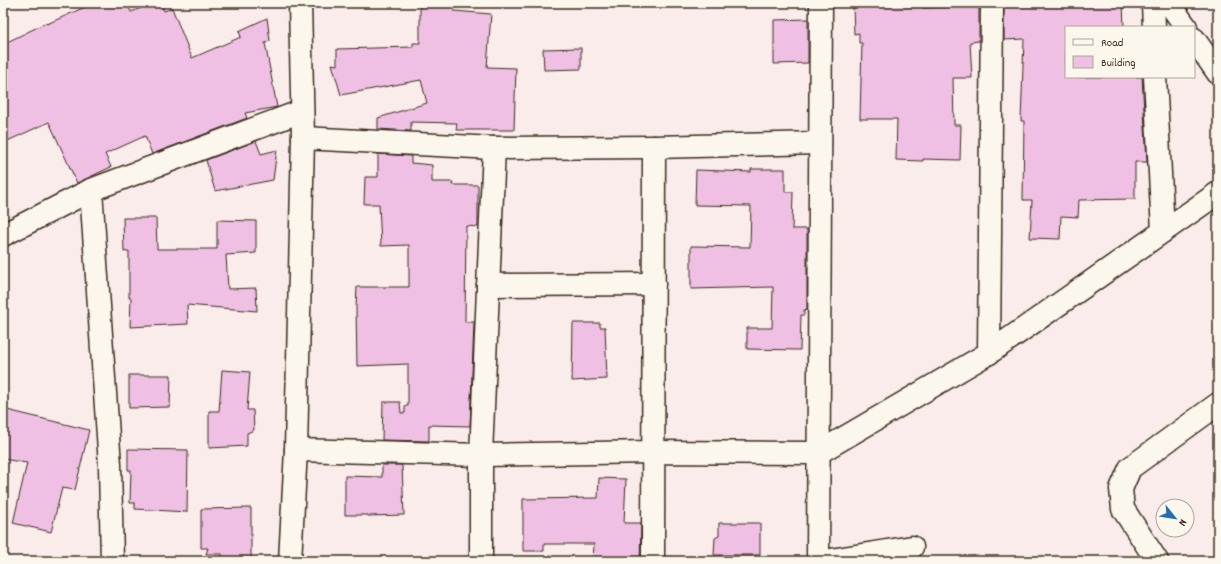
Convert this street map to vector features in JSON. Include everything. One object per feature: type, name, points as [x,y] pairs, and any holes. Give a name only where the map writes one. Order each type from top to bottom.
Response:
[{"type":"street","points":[[290,561],[296,450],[303,138],[300,3]]},
{"type":"street","points":[[818,561],[821,3]]},
{"type":"street","points":[[989,354],[992,3]]},
{"type":"street","points":[[1153,3],[1154,26]]},
{"type":"street","points":[[1169,3],[1185,26]]},
{"type":"street","points":[[1195,40],[1218,73]]},
{"type":"street","points":[[1156,78],[1163,232]]},
{"type":"street","points":[[3,235],[91,190],[302,111]]},
{"type":"street","points":[[303,138],[494,148],[654,147],[820,143]]},
{"type":"street","points":[[653,561],[654,147]]},
{"type":"street","points":[[481,561],[481,455],[494,148]]},
{"type":"street","points":[[91,190],[110,465],[112,561]]},
{"type":"street","points":[[296,450],[481,455],[653,452],[818,453],[989,354],[1218,193]]},
{"type":"street","points":[[488,285],[654,284]]},
{"type":"street","points":[[1157,561],[1123,509],[1121,489],[1130,468],[1218,404]]},
{"type":"street","points":[[824,561],[912,547]]},
{"type":"building","points":[[94,3],[127,3],[131,12],[154,3],[161,3],[164,11],[172,8],[192,58],[241,37],[239,31],[267,18],[270,41],[265,43],[277,107],[245,113],[247,118],[152,154],[145,136],[105,154],[111,167],[77,183],[49,122],[3,143],[3,44],[46,23],[47,24]]},
{"type":"building","points":[[887,3],[923,3],[923,8],[979,6],[979,41],[970,42],[972,78],[953,78],[954,125],[961,125],[960,160],[896,160],[897,119],[860,119],[862,43],[859,43],[859,33],[854,34],[853,5],[887,5]]},
{"type":"building","points":[[1007,3],[1123,3],[1124,26],[1065,26],[1065,78],[1142,78],[1147,162],[1135,162],[1135,199],[1079,200],[1078,217],[1061,216],[1060,239],[1030,238],[1032,200],[1023,200],[1024,121],[1021,121],[1024,39],[1004,40],[1004,5],[1007,5]]},
{"type":"building","points":[[420,6],[454,6],[454,11],[491,14],[487,67],[516,68],[514,130],[456,130],[457,123],[411,122],[411,131],[378,129],[378,118],[427,103],[421,80],[341,95],[332,64],[337,65],[337,49],[413,47],[413,43],[420,43]]},
{"type":"building","points":[[808,19],[808,63],[774,64],[774,20]]},
{"type":"building","points":[[581,48],[581,69],[544,70],[543,49]]},
{"type":"building","points":[[256,141],[261,154],[277,150],[273,180],[215,191],[206,160]]},
{"type":"building","points":[[378,154],[411,156],[411,163],[432,165],[432,182],[453,182],[452,185],[478,185],[478,227],[466,226],[465,322],[474,322],[470,426],[429,425],[429,441],[382,440],[383,402],[400,402],[401,413],[405,413],[405,406],[408,406],[408,364],[357,366],[357,287],[409,287],[409,245],[381,246],[379,204],[364,204],[365,177],[378,177]]},
{"type":"building","points":[[751,169],[785,169],[785,192],[793,192],[792,229],[807,229],[807,309],[804,310],[804,315],[801,315],[800,350],[747,349],[747,328],[772,328],[773,287],[691,289],[691,246],[750,247],[751,206],[695,205],[696,170],[751,172]]},
{"type":"building","points":[[123,218],[156,218],[157,249],[217,249],[217,220],[256,221],[256,253],[226,255],[228,289],[256,288],[257,311],[187,305],[188,324],[130,327],[131,298],[129,298],[129,251],[124,252]]},
{"type":"building","points":[[573,323],[600,323],[600,327],[605,327],[607,379],[572,381]]},
{"type":"building","points":[[222,370],[250,372],[247,410],[253,410],[254,430],[247,433],[247,446],[209,448],[209,411],[219,411]]},
{"type":"building","points":[[129,375],[171,375],[170,407],[129,408]]},
{"type":"building","points":[[3,409],[89,430],[75,490],[62,488],[51,532],[13,523],[27,463],[3,459]]},
{"type":"building","points":[[128,449],[188,450],[187,512],[135,509],[135,503],[130,503],[131,470],[128,470]]},
{"type":"building","points":[[382,465],[402,465],[404,515],[345,515],[345,476],[382,477]]},
{"type":"building","points":[[599,478],[626,479],[624,523],[641,523],[640,561],[593,561],[594,544],[544,544],[544,551],[523,551],[523,499],[598,498]]},
{"type":"building","points":[[251,508],[251,560],[222,560],[222,554],[206,554],[208,548],[201,548],[201,509]]},
{"type":"building","points":[[719,523],[760,523],[760,555],[714,555],[715,538],[719,536]]}]
